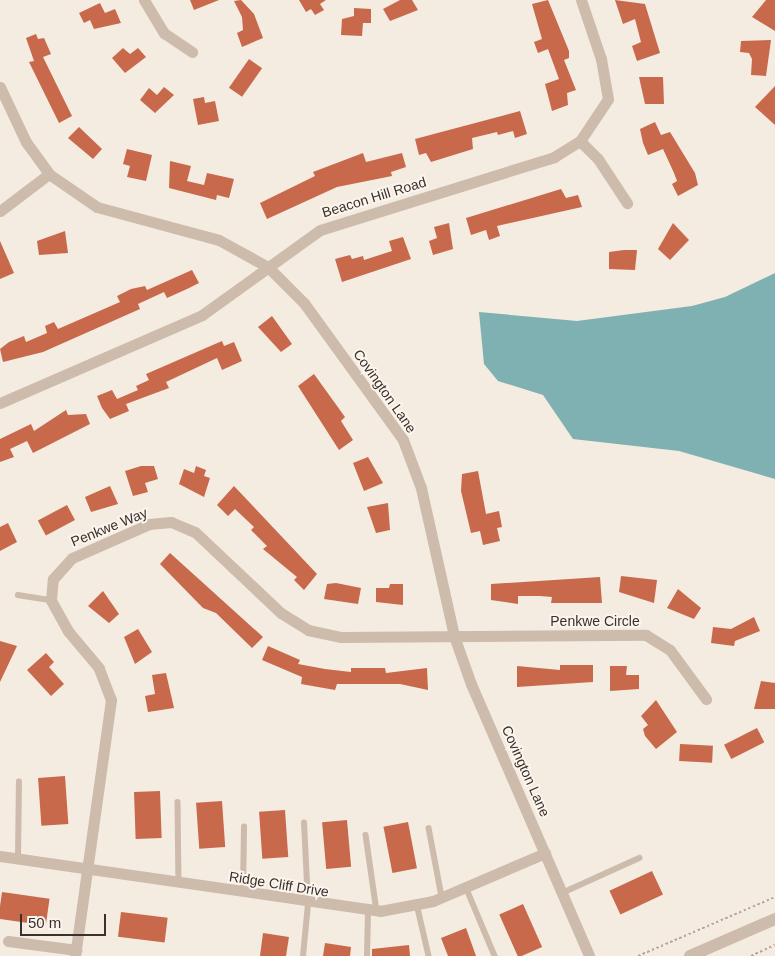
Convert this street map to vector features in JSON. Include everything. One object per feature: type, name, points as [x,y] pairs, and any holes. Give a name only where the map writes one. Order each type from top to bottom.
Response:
[{"type":"street","points":[[144,0],[164,33],[192,52]]},
{"type":"street","name":"Beacon Hill Road","points":[[0,403],[202,315],[320,230],[554,157],[580,141],[608,99],[601,60],[580,0]]},
{"type":"street","name":"Covington Lane","points":[[0,87],[26,142],[50,174],[97,207],[219,240],[268,267],[304,303],[403,440],[421,488],[454,636],[589,956]]},
{"type":"street","points":[[580,141],[598,159],[627,203]]},
{"type":"street","points":[[0,211],[50,174]]},
{"type":"street","name":"Penkwe Way","points":[[51,600],[53,579],[72,558],[150,524],[171,522],[195,532],[281,613],[308,630],[341,637],[454,636]]},
{"type":"street","points":[[8,941],[76,953],[112,700],[99,668],[68,632],[51,600]]},
{"type":"street","name":"Penkwe Circle","points":[[454,636],[646,636],[670,650],[706,699]]},
{"type":"street","name":"Ridge Cliff Drive","points":[[0,856],[308,904],[372,911],[417,904],[442,897],[545,853]]},
{"type":"street","points":[[690,956],[775,919]]},
{"type":"lane","points":[[18,595],[51,600]]},
{"type":"lane","points":[[18,859],[19,782]]},
{"type":"lane","points":[[178,802],[179,884]]},
{"type":"lane","points":[[303,956],[308,904],[304,823]]},
{"type":"lane","points":[[243,894],[244,827]]},
{"type":"lane","points":[[429,828],[442,897]]},
{"type":"lane","points":[[366,835],[372,911],[367,956]]},
{"type":"lane","points":[[562,893],[639,858]]},
{"type":"lane","points":[[466,887],[495,956]]},
{"type":"lane","points":[[417,904],[429,956]]},
{"type":"path","points":[[638,956],[775,897]]},
{"type":"path","points":[[751,956],[775,946]]},
{"type":"water","points":[[775,273],[775,479],[679,451],[573,439],[543,395],[498,381],[484,364],[479,312],[577,321],[692,306],[725,297]]},
{"type":"building","points":[[190,0],[219,0],[194,10]]},
{"type":"building","points":[[241,0],[254,14],[263,38],[242,47],[237,33],[243,30],[242,17],[234,1]]},
{"type":"building","points":[[299,0],[326,0],[320,4],[324,10],[315,15],[311,9],[306,12]]},
{"type":"building","points":[[400,0],[412,0],[418,10],[390,21],[383,9]]},
{"type":"building","points":[[548,0],[569,51],[569,58],[564,60],[576,90],[567,93],[568,105],[552,111],[545,84],[559,79],[548,49],[538,53],[534,42],[542,39],[532,4]]},
{"type":"building","points":[[615,0],[645,4],[660,53],[637,61],[632,46],[641,42],[635,19],[623,24]]},
{"type":"building","points":[[766,0],[775,0],[775,31],[752,17]]},
{"type":"building","points":[[100,3],[105,13],[115,9],[121,23],[94,29],[90,20],[84,23],[79,13]]},
{"type":"building","points":[[354,8],[371,9],[371,23],[363,23],[362,36],[341,35],[342,19],[354,16]]},
{"type":"building","points":[[36,34],[38,39],[44,38],[51,54],[43,57],[72,116],[59,123],[29,62],[34,61],[26,38]]},
{"type":"building","points":[[771,40],[766,76],[751,75],[752,59],[749,53],[740,52],[741,41]]},
{"type":"building","points":[[123,48],[130,54],[138,48],[146,57],[125,73],[112,58]]},
{"type":"building","points":[[249,59],[262,68],[242,97],[229,88]]},
{"type":"building","points":[[639,77],[663,77],[664,104],[645,104]]},
{"type":"building","points":[[775,86],[775,125],[755,107]]},
{"type":"building","points":[[164,87],[174,95],[155,113],[140,100],[149,88],[157,95]]},
{"type":"building","points":[[204,97],[205,103],[215,101],[219,121],[198,125],[193,99]]},
{"type":"building","points":[[520,111],[527,134],[515,138],[513,131],[498,135],[497,132],[472,138],[473,149],[431,162],[426,153],[419,155],[415,139]]},
{"type":"building","points":[[655,122],[661,135],[670,132],[695,173],[698,185],[678,196],[672,184],[677,181],[663,149],[648,155],[643,143],[640,129]]},
{"type":"building","points":[[79,127],[102,149],[93,159],[68,138]]},
{"type":"building","points":[[127,149],[152,155],[146,181],[127,177],[130,166],[123,164]]},
{"type":"building","points":[[363,153],[366,162],[402,153],[406,167],[391,172],[392,176],[337,187],[267,219],[260,203],[315,176],[313,172]]},
{"type":"building","points":[[170,161],[191,166],[187,181],[204,185],[207,173],[234,179],[229,198],[217,195],[216,200],[169,188]]},
{"type":"building","points":[[561,189],[566,198],[578,195],[582,207],[497,226],[500,236],[489,240],[486,230],[471,235],[466,218]]},
{"type":"building","points":[[449,223],[453,249],[433,255],[429,241],[437,238],[434,227]]},
{"type":"building","points":[[673,223],[689,240],[670,260],[658,249]]},
{"type":"building","points":[[65,231],[68,253],[39,255],[37,241]]},
{"type":"building","points":[[403,237],[411,259],[342,282],[335,259],[350,255],[352,259],[363,256],[364,260],[392,251],[389,241]]},
{"type":"building","points":[[0,241],[14,273],[0,279]]},
{"type":"building","points":[[637,250],[635,270],[609,269],[609,252]]},
{"type":"building","points":[[192,270],[199,283],[187,289],[167,298],[164,292],[138,304],[140,309],[43,352],[3,362],[0,349],[9,342],[24,336],[26,342],[47,333],[45,326],[54,322],[58,329],[120,302],[117,296],[131,289],[145,286],[147,290]]},
{"type":"building","points":[[272,316],[292,344],[281,352],[258,327]]},
{"type":"building","points":[[222,341],[224,346],[234,342],[242,361],[222,370],[217,358],[166,382],[169,388],[126,404],[129,411],[110,419],[102,408],[97,396],[112,390],[117,399],[138,390],[136,386],[149,380],[146,374]]},
{"type":"building","points":[[314,374],[345,417],[341,421],[353,440],[339,450],[298,386]]},
{"type":"building","points":[[66,410],[68,415],[86,414],[90,424],[33,453],[27,441],[10,449],[14,457],[0,462],[0,439],[31,424],[34,431]]},
{"type":"building","points":[[368,457],[383,483],[364,491],[353,463]]},
{"type":"building","points":[[141,466],[154,466],[158,479],[145,483],[148,492],[133,496],[125,471]]},
{"type":"building","points":[[196,466],[206,470],[204,476],[210,478],[204,497],[179,484],[184,469],[194,473]]},
{"type":"building","points":[[478,471],[486,514],[499,511],[502,527],[497,528],[500,541],[483,545],[480,531],[471,533],[461,491],[462,474]]},
{"type":"building","points":[[110,486],[118,504],[91,512],[85,497]]},
{"type":"building","points":[[234,486],[317,574],[304,590],[294,580],[297,577],[263,549],[267,546],[251,530],[254,527],[235,509],[228,516],[217,505]]},
{"type":"building","points":[[388,503],[390,530],[376,533],[367,507]]},
{"type":"building","points":[[67,505],[75,520],[46,536],[38,520]]},
{"type":"building","points":[[8,523],[17,542],[0,551],[0,527]]},
{"type":"building","points":[[170,553],[263,637],[252,648],[216,613],[203,608],[160,564]]},
{"type":"building","points":[[621,576],[657,580],[654,603],[619,592]]},
{"type":"building","points":[[600,577],[602,603],[551,603],[552,597],[540,596],[518,596],[518,604],[491,600],[491,584]]},
{"type":"building","points":[[336,583],[361,588],[358,604],[324,599],[327,584]]},
{"type":"building","points":[[390,584],[403,584],[403,605],[376,602],[376,588],[389,588]]},
{"type":"building","points":[[678,589],[701,608],[694,619],[667,608]]},
{"type":"building","points":[[103,591],[119,614],[109,623],[88,606]]},
{"type":"building","points":[[754,617],[760,631],[735,641],[734,646],[711,643],[713,627],[731,629]]},
{"type":"building","points":[[138,629],[152,652],[135,664],[124,637]]},
{"type":"building","points":[[0,641],[17,646],[0,682]]},
{"type":"building","points":[[268,646],[300,660],[298,664],[325,669],[351,672],[351,668],[385,668],[386,673],[427,668],[428,690],[400,684],[337,684],[335,690],[301,684],[302,677],[262,660]]},
{"type":"building","points":[[46,653],[54,662],[49,667],[64,684],[51,696],[27,670]]},
{"type":"building","points":[[560,665],[593,665],[593,682],[517,687],[517,666],[560,670]]},
{"type":"building","points":[[610,666],[627,666],[626,675],[639,675],[639,689],[610,691]]},
{"type":"building","points":[[166,673],[174,708],[148,712],[145,696],[155,694],[152,675]]},
{"type":"building","points":[[761,681],[775,683],[775,709],[754,709]]},
{"type":"building","points":[[656,700],[677,732],[656,749],[645,736],[643,729],[648,725],[641,716]]},
{"type":"building","points":[[757,728],[764,742],[731,759],[724,745]]},
{"type":"building","points":[[680,744],[713,746],[712,763],[679,761]]},
{"type":"building","points":[[65,776],[68,824],[41,826],[38,778]]},
{"type":"building","points":[[160,791],[162,838],[136,839],[134,792]]},
{"type":"building","points":[[222,801],[225,847],[199,849],[196,803]]},
{"type":"building","points":[[285,810],[288,857],[262,859],[259,812]]},
{"type":"building","points":[[347,820],[351,867],[326,869],[322,822]]},
{"type":"building","points":[[408,822],[417,868],[392,873],[383,827]]},
{"type":"building","points":[[652,871],[663,895],[620,914],[609,891]]},
{"type":"building","points":[[2,892],[50,899],[46,925],[0,919]]},
{"type":"building","points":[[523,904],[542,947],[518,956],[499,915]]},
{"type":"building","points":[[121,912],[168,918],[165,943],[118,937]]},
{"type":"building","points":[[466,928],[476,956],[448,956],[441,938]]},
{"type":"building","points":[[263,933],[289,937],[286,956],[260,956]]},
{"type":"building","points":[[325,943],[351,947],[350,956],[323,956]]},
{"type":"building","points":[[409,945],[410,956],[372,956],[372,949]]}]
